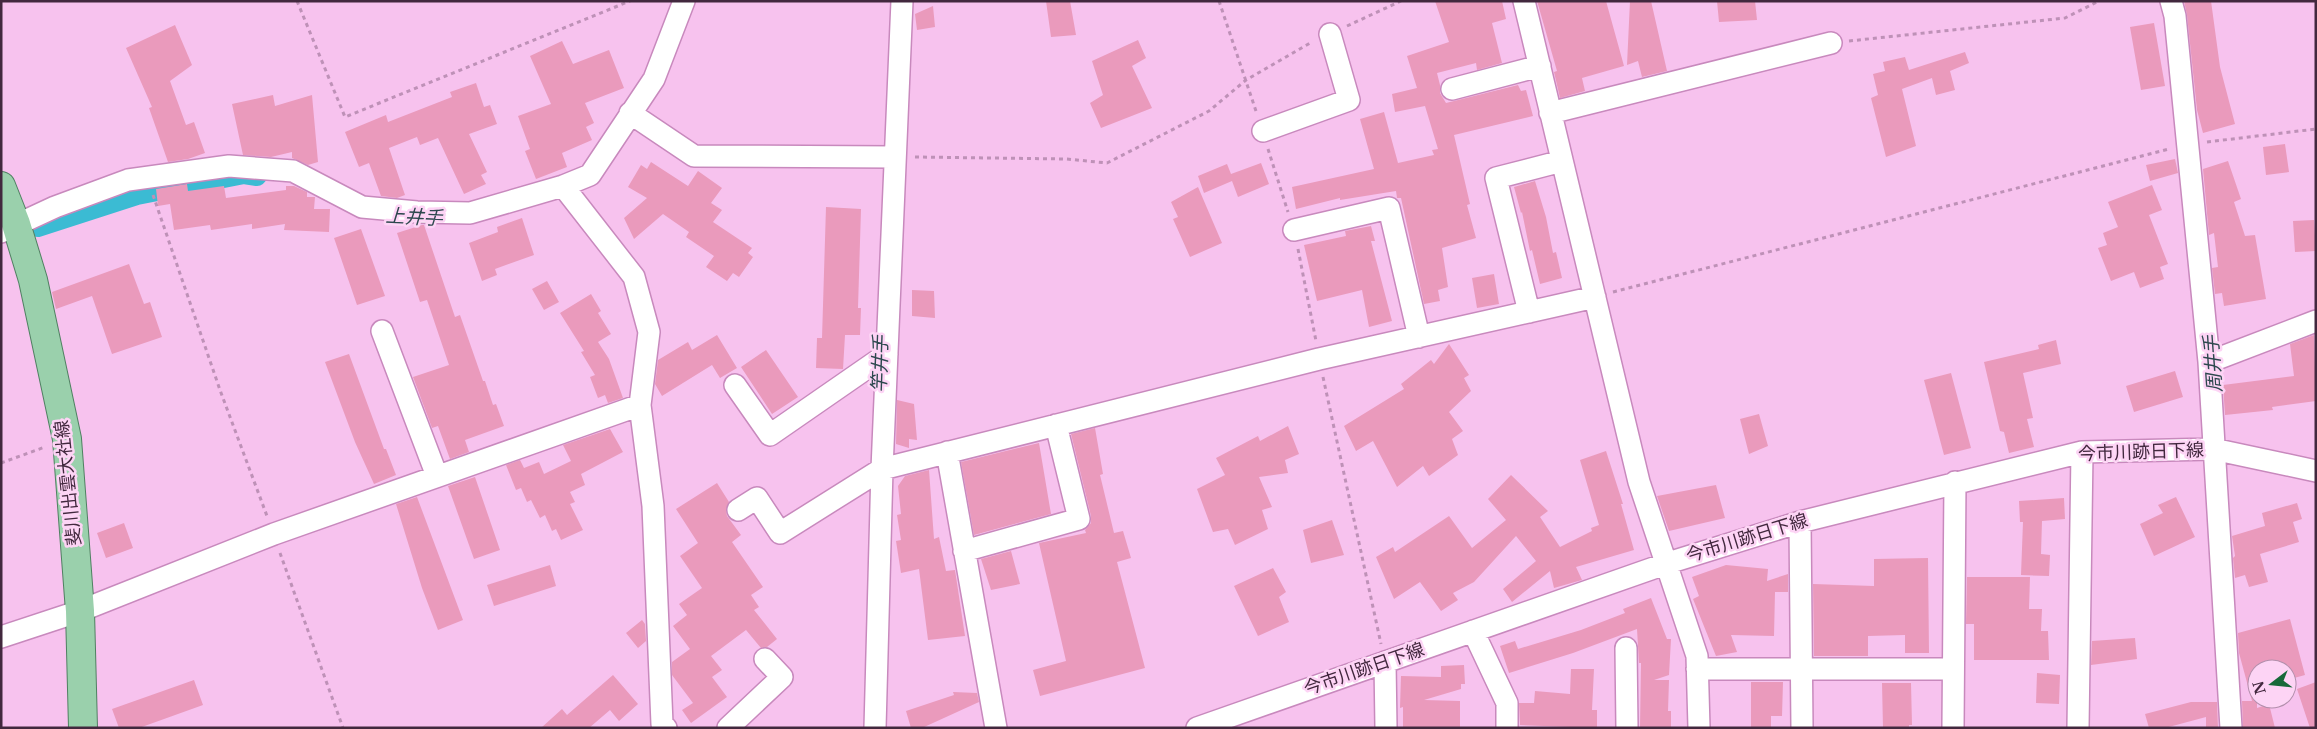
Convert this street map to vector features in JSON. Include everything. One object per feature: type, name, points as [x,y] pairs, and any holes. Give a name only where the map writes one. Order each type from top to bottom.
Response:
[{"type":"main road","name":"斐川出雲大社線","points":[[1,186],[9,228],[32,280],[67,439],[80,610],[83,728]]},
{"type":"street","points":[[9,228],[128,180],[229,166],[294,172],[362,207],[417,212],[470,213],[564,186],[590,175],[654,79],[684,1]]},
{"type":"street","points":[[875,728],[882,468],[902,1]]},
{"type":"street","points":[[1524,1],[1639,482],[1668,563],[1697,656],[1699,728]]},
{"type":"street","points":[[2171,1],[2188,144],[2209,362],[2231,728]]},
{"type":"street","points":[[1262,131],[1349,100],[1330,34]]},
{"type":"street","points":[[1550,112],[1831,43]]},
{"type":"street","points":[[1452,89],[1540,66]]},
{"type":"street","points":[[630,113],[694,156],[894,157]]},
{"type":"street","points":[[1529,312],[1496,178],[1562,161]]},
{"type":"street","points":[[564,186],[634,277],[649,332],[640,405],[653,506],[662,724],[666,728]]},
{"type":"street","points":[[1294,230],[1389,208],[1419,337]]},
{"type":"street","points":[[738,510],[757,498],[780,533],[882,468],[1319,359],[1595,297]]},
{"type":"street","points":[[2209,362],[2316,321]]},
{"type":"street","points":[[382,331],[437,476]]},
{"type":"street","points":[[735,385],[770,435],[887,354]]},
{"type":"street","points":[[1,636],[80,610],[274,534],[640,405]]},
{"type":"street","points":[[964,551],[1079,519],[1056,425]]},
{"type":"street","name":"今市川跡日下線","points":[[1197,728],[1668,563],[1800,522],[1954,482],[2082,452],[2213,449],[2316,471]]},
{"type":"street","points":[[947,452],[996,728]]},
{"type":"street","points":[[2078,728],[2082,452]]},
{"type":"street","points":[[1953,728],[1954,482]]},
{"type":"street","points":[[1800,522],[1802,728]]},
{"type":"street","points":[[1473,631],[1507,704],[1507,728]]},
{"type":"street","points":[[1626,648],[1627,728]]},
{"type":"street","points":[[728,728],[782,677],[765,659]]},
{"type":"street","points":[[1385,662],[1386,728]]},
{"type":"street","points":[[1697,670],[1801,668],[1953,669]]},
{"type":"path","points":[[297,1],[345,117],[630,1]]},
{"type":"path","points":[[894,157],[1067,159],[1107,163],[1209,111],[1246,80],[1219,1]]},
{"type":"path","points":[[1831,43],[2064,18],[2099,1]]},
{"type":"path","points":[[1595,297],[2188,144],[2316,129]]},
{"type":"path","points":[[147,178],[220,390],[344,728]]},
{"type":"path","points":[[1319,359],[1385,662]]},
{"type":"path","points":[[1,463],[67,439]]},
{"type":"building","points":[[1046,1],[1070,1],[1076,35],[1051,37]]},
{"type":"building","points":[[1435,1],[1502,1],[1506,19],[1492,23],[1502,63],[1477,70],[1476,63],[1437,73],[1440,93],[1446,103],[1518,85],[1521,91],[1526,90],[1533,116],[1454,135],[1470,204],[1467,205],[1476,238],[1442,248],[1448,287],[1438,290],[1440,301],[1424,304],[1401,198],[1397,198],[1396,191],[1340,200],[1340,198],[1296,209],[1292,187],[1374,169],[1360,119],[1384,112],[1398,163],[1434,155],[1432,150],[1438,149],[1425,106],[1395,112],[1392,94],[1417,88],[1407,56],[1449,42]]},
{"type":"building","points":[[1537,1],[1606,1],[1624,66],[1582,78],[1585,91],[1560,98],[1554,72],[1557,71]]},
{"type":"building","points":[[1630,1],[1651,1],[1667,71],[1642,77],[1638,61],[1627,65]]},
{"type":"building","points":[[1717,1],[1755,1],[1757,20],[1719,22]]},
{"type":"building","points":[[2184,1],[2211,1],[2220,67],[2235,124],[2203,133],[2197,110]]},
{"type":"building","points":[[933,6],[935,27],[917,30],[915,14]]},
{"type":"building","points":[[2154,23],[2165,86],[2141,90],[2130,27]]},
{"type":"building","points":[[175,25],[192,65],[170,81],[186,125],[194,122],[205,153],[188,159],[168,162],[149,108],[152,107],[126,48]]},
{"type":"building","points":[[1138,40],[1146,58],[1132,66],[1152,108],[1101,128],[1090,103],[1103,95],[1092,61]]},
{"type":"building","points":[[562,41],[573,64],[609,50],[624,88],[585,103],[594,123],[586,127],[592,140],[562,153],[567,167],[536,179],[525,151],[530,149],[518,116],[551,104],[530,56]]},
{"type":"building","points":[[1965,52],[1969,63],[1950,71],[1955,90],[1936,95],[1932,78],[1902,89],[1916,146],[1886,157],[1871,98],[1878,95],[1873,74],[1885,71],[1883,62],[1905,57],[1909,70]]},
{"type":"building","points":[[476,83],[484,107],[490,105],[497,124],[469,134],[487,172],[481,175],[486,184],[464,194],[438,138],[420,145],[417,137],[389,148],[405,195],[397,198],[381,196],[369,163],[359,167],[345,132],[386,115],[388,122],[452,97],[450,92]]},
{"type":"building","points":[[273,95],[275,106],[312,95],[318,162],[308,165],[292,158],[292,152],[271,157],[243,155],[232,104]]},
{"type":"building","points":[[2285,144],[2289,172],[2266,175],[2263,147]]},
{"type":"building","points":[[2175,159],[2178,173],[2150,181],[2146,165]]},
{"type":"building","points":[[2228,161],[2241,199],[2234,202],[2245,236],[2255,235],[2266,299],[2224,306],[2222,293],[2215,294],[2212,268],[2218,267],[2214,233],[2209,235],[2203,169]]},
{"type":"building","points":[[651,162],[688,186],[698,171],[722,188],[711,203],[722,210],[713,222],[752,248],[748,253],[753,257],[739,277],[733,273],[727,281],[706,267],[714,256],[686,237],[689,232],[663,214],[634,239],[624,218],[647,198],[628,187],[641,165],[647,169]]},
{"type":"building","points":[[1261,163],[1269,184],[1238,197],[1232,181],[1204,193],[1198,176],[1227,164],[1231,174]]},
{"type":"building","points":[[1535,181],[1546,217],[1553,253],[1556,252],[1562,278],[1540,284],[1514,187]]},
{"type":"building","points":[[187,184],[188,191],[224,186],[226,198],[286,190],[286,186],[294,186],[307,192],[307,197],[315,197],[314,209],[330,209],[329,232],[284,230],[285,224],[252,229],[252,224],[211,230],[210,225],[174,230],[170,204],[158,206],[156,189]]},
{"type":"building","points":[[2152,185],[2162,210],[2149,215],[2168,264],[2160,267],[2164,279],[2140,288],[2134,272],[2111,281],[2098,248],[2107,245],[2103,233],[2118,227],[2108,202]]},
{"type":"building","points":[[1198,187],[1222,243],[1190,257],[1173,219],[1178,217],[1171,202]]},
{"type":"building","points":[[826,207],[861,209],[858,308],[861,308],[860,335],[845,335],[843,369],[816,368],[817,338],[822,338]]},
{"type":"building","points":[[522,218],[534,255],[495,269],[497,275],[482,281],[469,243],[498,232],[497,227]]},
{"type":"building","points":[[2314,220],[2316,251],[2295,252],[2293,221]]},
{"type":"building","points":[[424,225],[455,317],[460,315],[483,381],[485,381],[493,405],[496,404],[504,426],[465,440],[469,452],[450,459],[438,426],[432,428],[413,377],[449,365],[427,300],[420,302],[397,233]]},
{"type":"building","points":[[1371,226],[1375,241],[1371,241],[1392,321],[1369,327],[1362,290],[1317,301],[1304,245],[1346,236],[1345,231]]},
{"type":"building","points":[[361,229],[385,296],[357,305],[334,238]]},
{"type":"building","points":[[129,264],[144,304],[150,302],[162,337],[112,354],[92,296],[56,309],[52,292]]},
{"type":"building","points":[[1494,274],[1499,304],[1477,308],[1472,278]]},
{"type":"building","points":[[547,281],[559,302],[544,310],[532,289]]},
{"type":"building","points":[[912,290],[934,291],[935,318],[912,316]]},
{"type":"building","points":[[591,294],[601,311],[598,313],[611,334],[598,342],[609,359],[623,398],[608,403],[605,395],[598,398],[590,377],[595,375],[581,352],[584,351],[560,313]]},
{"type":"building","points":[[717,335],[737,368],[720,378],[712,365],[662,396],[655,384],[658,360],[688,342],[692,350]]},
{"type":"building","points":[[2314,335],[2316,401],[2272,407],[2273,410],[2225,415],[2223,385],[2294,376],[2290,344]]},
{"type":"building","points":[[2056,340],[2061,364],[2023,373],[2033,418],[2027,419],[2034,447],[2009,453],[2004,432],[2000,431],[1984,362],[2039,349],[2038,345]]},
{"type":"building","points":[[1449,344],[1469,375],[1464,378],[1471,391],[1449,412],[1463,431],[1452,439],[1458,455],[1429,476],[1423,466],[1397,487],[1373,441],[1356,451],[1344,426],[1404,389],[1401,384],[1431,360],[1434,364]]},
{"type":"building","points":[[766,350],[798,397],[772,414],[741,367]]},
{"type":"building","points":[[349,354],[384,449],[386,449],[396,475],[374,484],[355,442],[325,362]]},
{"type":"building","points":[[2175,371],[2183,397],[2134,412],[2126,386]]},
{"type":"building","points":[[1951,373],[1971,448],[1944,455],[1924,380]]},
{"type":"building","points":[[897,400],[914,404],[917,440],[909,439],[909,448],[896,444]]},
{"type":"building","points":[[1759,414],[1768,446],[1749,454],[1740,419]]},
{"type":"building","points":[[1288,426],[1299,454],[1285,460],[1288,473],[1259,477],[1272,507],[1262,510],[1268,529],[1235,545],[1228,529],[1213,532],[1197,489],[1225,475],[1216,458],[1258,436],[1260,441]]},
{"type":"building","points":[[1095,428],[1103,474],[1100,475],[1114,533],[1123,531],[1131,558],[1117,562],[1145,668],[1040,696],[1033,670],[1066,661],[1039,543],[1086,533],[1085,530],[1091,523],[1091,516],[1071,434]]},
{"type":"building","points":[[610,429],[623,452],[581,474],[585,485],[570,492],[575,502],[570,504],[583,530],[561,540],[556,529],[552,531],[545,515],[540,518],[531,500],[527,502],[521,488],[516,490],[506,465],[520,460],[524,468],[539,462],[544,474],[571,461],[563,445]]},
{"type":"building","points":[[1039,443],[1051,514],[974,535],[961,462]]},
{"type":"building","points":[[1606,451],[1623,504],[1621,504],[1634,550],[1576,567],[1582,580],[1554,588],[1550,571],[1512,602],[1503,589],[1536,561],[1516,536],[1474,582],[1453,593],[1458,600],[1441,611],[1420,582],[1394,599],[1376,557],[1393,547],[1395,552],[1449,516],[1472,548],[1506,520],[1488,499],[1511,475],[1548,511],[1540,517],[1560,547],[1592,531],[1591,528],[1599,525],[1580,460]]},
{"type":"building","points":[[929,470],[934,539],[939,537],[946,571],[955,570],[965,636],[928,640],[919,569],[901,573],[896,541],[901,540],[897,515],[901,514],[898,486],[905,476]]},
{"type":"building","points":[[475,477],[500,550],[474,559],[448,486]]},
{"type":"building","points":[[717,483],[729,502],[726,510],[727,516],[741,535],[732,542],[763,587],[751,595],[759,607],[754,610],[777,639],[767,647],[761,648],[746,630],[711,656],[722,670],[712,677],[727,697],[691,723],[682,710],[693,703],[672,675],[672,662],[690,649],[673,626],[687,615],[679,604],[702,588],[680,556],[698,543],[676,509]]},
{"type":"building","points":[[1716,485],[1725,518],[1669,531],[1657,496]]},
{"type":"building","points":[[417,497],[463,620],[438,630],[422,588],[396,504]]},
{"type":"building","points":[[2176,497],[2195,537],[2154,556],[2140,524],[2163,513],[2158,505]]},
{"type":"building","points":[[2064,498],[2065,519],[2042,521],[2041,554],[2050,555],[2049,576],[2021,575],[2023,522],[2020,522],[2019,501]]},
{"type":"building","points":[[2297,503],[2302,519],[2293,522],[2299,542],[2260,554],[2268,582],[2249,587],[2245,575],[2235,578],[2233,558],[2235,556],[2232,536],[2265,526],[2262,513]]},
{"type":"building","points":[[1332,520],[1344,555],[1311,563],[1303,530]]},
{"type":"building","points":[[124,523],[133,548],[106,558],[97,533]]},
{"type":"building","points":[[1011,551],[1020,584],[991,590],[981,559]]},
{"type":"building","points":[[1928,558],[1929,653],[1905,653],[1905,635],[1868,636],[1868,656],[1814,656],[1813,584],[1874,586],[1874,559]]},
{"type":"building","points":[[550,565],[556,586],[494,606],[487,585]]},
{"type":"building","points":[[1726,565],[1768,569],[1767,581],[1788,574],[1788,592],[1775,592],[1774,636],[1731,635],[1737,652],[1716,656],[1693,599],[1699,596],[1692,577]]},
{"type":"building","points":[[1273,568],[1286,592],[1279,597],[1289,622],[1258,636],[1234,586]]},
{"type":"building","points":[[1967,577],[2030,577],[2029,609],[2042,609],[2041,631],[2048,631],[2049,660],[1974,660],[1974,624],[1966,624]]},
{"type":"building","points":[[1651,598],[1667,639],[1671,639],[1669,675],[1654,680],[1669,680],[1668,711],[1671,711],[1671,728],[1640,728],[1641,663],[1639,663],[1637,629],[1573,653],[1509,673],[1500,646],[1515,641],[1518,649],[1581,630],[1625,613],[1623,609]]},
{"type":"building","points":[[2290,619],[2305,675],[2297,677],[2297,659],[2247,659],[2247,683],[2239,653],[2238,633]]},
{"type":"building","points":[[642,620],[645,624],[646,641],[638,648],[626,633]]},
{"type":"building","points":[[2135,638],[2137,659],[2091,665],[2092,641]]},
{"type":"building","points":[[1464,665],[1465,684],[1461,684],[1461,689],[1424,700],[1460,701],[1460,728],[1403,728],[1403,707],[1400,708],[1401,676],[1441,677],[1441,666]]},
{"type":"building","points":[[1571,669],[1594,669],[1592,710],[1597,710],[1597,728],[1520,725],[1519,703],[1534,703],[1535,691],[1570,694]]},
{"type":"building","points":[[2037,673],[2060,675],[2059,704],[2036,703]]},
{"type":"building","points":[[613,675],[638,704],[619,721],[610,710],[589,728],[541,728],[562,709],[567,715]]},
{"type":"building","points":[[194,680],[203,705],[139,728],[119,728],[112,709]]},
{"type":"building","points":[[1751,682],[1783,682],[1782,716],[1771,716],[1771,728],[1751,728]]},
{"type":"building","points":[[2316,682],[2316,728],[2310,728],[2297,689]]},
{"type":"building","points":[[1882,683],[1911,683],[1912,725],[1909,725],[1909,728],[1883,728]]},
{"type":"building","points":[[953,692],[977,693],[979,702],[922,728],[911,728],[906,711],[954,695]]},
{"type":"building","points":[[2242,701],[2247,701],[2247,709],[2270,709],[2275,728],[2243,728]]},
{"type":"building","points":[[2191,702],[2217,702],[2218,728],[2206,728],[2206,717],[2165,728],[2149,728],[2145,714]]},
{"type":"waterway","name":"上井手","points":[[38,227],[137,195],[244,174],[257,176]]},
{"type":"water label","name":"竿井手","points":[[880,364]]},
{"type":"water label","name":"周井手","points":[[2213,364]]}]
